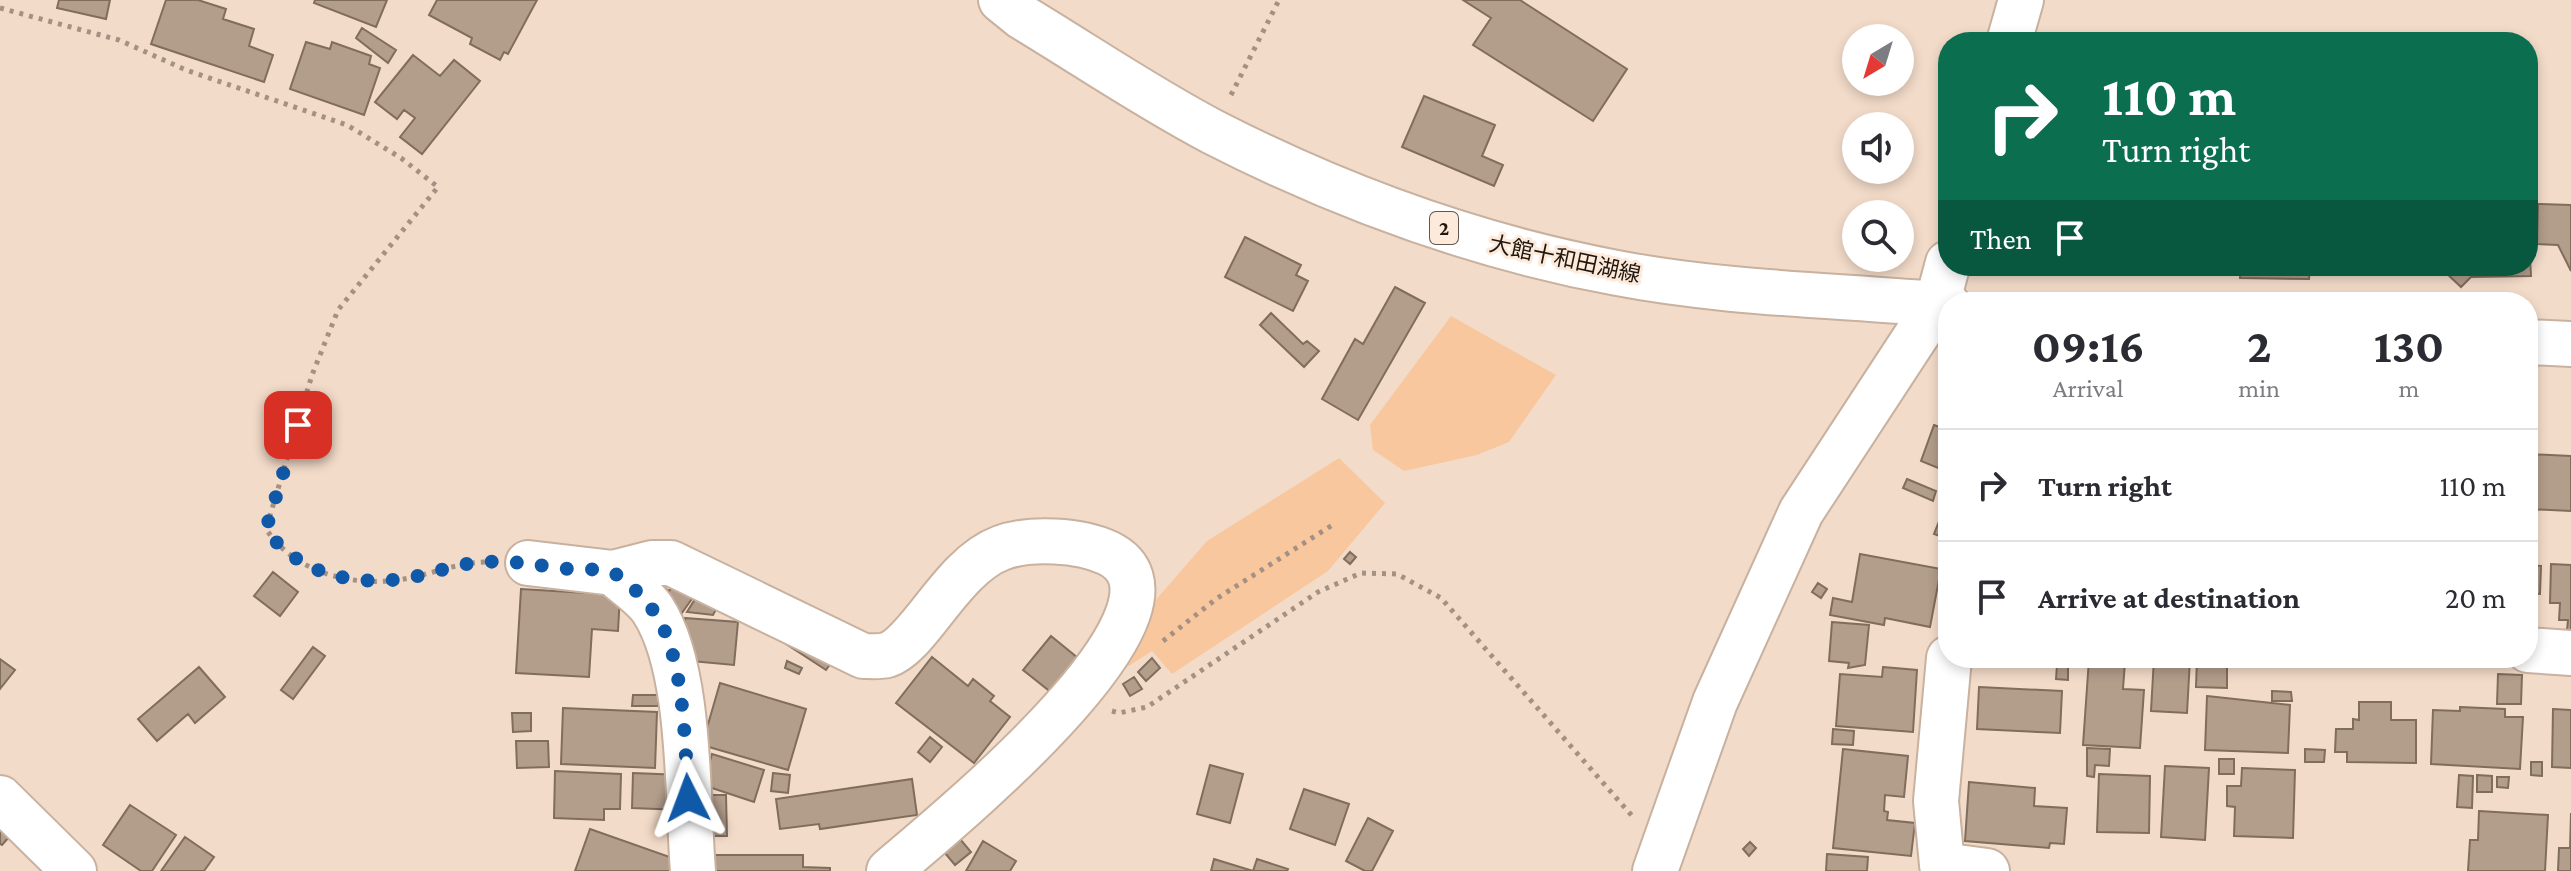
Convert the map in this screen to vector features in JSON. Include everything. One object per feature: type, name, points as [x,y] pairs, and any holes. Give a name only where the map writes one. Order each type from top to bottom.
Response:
[{"type":"street","name":"大館十和田湖線","points":[[1001,0],[1022,17],[1213,132],[1345,193],[1472,238],[1618,273],[1774,292],[1944,290]]},
{"type":"street","points":[[2012,32],[2021,0]]},
{"type":"street","points":[[1659,861],[1715,702],[1801,512],[1938,299]]},
{"type":"street","points":[[2538,342],[2571,344]]},
{"type":"street","points":[[528,563],[613,573],[652,563],[671,563],[863,656],[888,655],[904,642],[964,570],[1001,548],[1041,543],[1080,544],[1110,554],[1129,572],[1134,596],[1113,645],[1074,698],[1020,758],[889,871]]},
{"type":"street","points":[[613,573],[652,609],[668,641],[685,734],[693,871]]},
{"type":"street","points":[[2538,651],[2571,653]]},
{"type":"street","points":[[1948,668],[1936,801],[1942,865],[1987,871]]},
{"type":"street","points":[[0,798],[74,871]]},
{"type":"path","points":[[1213,132],[1279,0]]},
{"type":"path","points":[[0,8],[119,40],[186,70],[347,125],[401,158],[438,187],[338,310],[312,375],[266,529],[277,546],[306,567],[365,582],[401,579],[481,562],[528,563]]},
{"type":"path","points":[[1157,645],[1216,599],[1334,524]]},
{"type":"path","points":[[1074,698],[1119,713],[1147,707],[1318,592],[1361,573],[1397,574],[1441,598],[1659,861]]},
{"type":"shaded area","points":[[1451,316],[1556,375],[1509,442],[1477,455],[1404,471],[1373,450],[1370,425]]},
{"type":"shaded area","points":[[1339,458],[1385,503],[1328,571],[1172,674],[1152,651],[1129,666],[1121,661],[1140,618],[1207,541]]},
{"type":"building","points":[[59,0],[110,0],[106,19],[57,8]]},
{"type":"building","points":[[166,0],[198,0],[226,9],[223,19],[254,29],[249,46],[273,55],[264,82],[151,44]]},
{"type":"building","points":[[315,0],[387,0],[376,27],[314,3]]},
{"type":"building","points":[[437,0],[537,0],[508,54],[504,52],[500,60],[470,44],[472,38],[429,15]]},
{"type":"building","points":[[1463,0],[1520,0],[1627,69],[1593,121],[1473,45],[1491,18]]},
{"type":"building","points":[[362,28],[396,50],[388,63],[356,38]]},
{"type":"building","points":[[306,42],[330,49],[332,42],[371,56],[369,64],[380,68],[364,115],[290,89]]},
{"type":"building","points":[[413,55],[440,76],[454,60],[480,81],[422,154],[400,137],[415,118],[404,110],[397,119],[375,102]]},
{"type":"building","points":[[1424,96],[1495,125],[1482,156],[1503,165],[1494,186],[1402,147]]},
{"type":"building","points":[[2538,204],[2571,205],[2571,271],[2558,245],[2538,244]]},
{"type":"building","points":[[1245,237],[1301,265],[1296,275],[1308,281],[1293,311],[1225,277]]},
{"type":"building","points":[[2240,276],[2309,276],[2309,279]]},
{"type":"building","points":[[2449,276],[2531,276],[2471,277],[2461,287]]},
{"type":"building","points":[[1395,287],[1425,303],[1358,420],[1322,399],[1355,339],[1363,344]]},
{"type":"building","points":[[1271,313],[1303,344],[1307,341],[1319,351],[1304,367],[1260,325]]},
{"type":"building","points":[[1934,425],[1938,426],[1938,468],[1921,461]]},
{"type":"building","points":[[2538,454],[2571,456],[2571,511],[2538,509]]},
{"type":"building","points":[[1907,479],[1936,491],[1933,501],[1903,488]]},
{"type":"building","points":[[1350,552],[1356,557],[1350,564],[1344,559]]},
{"type":"building","points":[[1860,554],[1938,568],[1930,627],[1885,618],[1884,625],[1830,615],[1833,598],[1852,602]]},
{"type":"building","points":[[2551,564],[2571,565],[2571,631],[2567,630],[2568,620],[2559,620],[2560,603],[2550,603]]},
{"type":"building","points":[[2538,566],[2541,566],[2538,594]]},
{"type":"building","points":[[273,572],[298,592],[280,616],[254,596]]},
{"type":"building","points":[[655,580],[669,591],[676,582],[694,596],[679,617]]},
{"type":"building","points":[[1818,583],[1827,589],[1821,598],[1812,592]]},
{"type":"building","points":[[702,588],[721,600],[713,615],[687,612]]},
{"type":"building","points":[[521,589],[620,595],[618,631],[592,629],[589,677],[516,673]]},
{"type":"building","points":[[685,618],[738,622],[734,665],[681,660]]},
{"type":"building","points":[[1832,622],[1869,625],[1865,665],[1848,668],[1849,663],[1829,661]]},
{"type":"building","points":[[790,632],[833,660],[826,670],[783,642]]},
{"type":"building","points":[[1051,636],[1084,663],[1057,697],[1023,670]]},
{"type":"building","points":[[313,647],[325,656],[293,699],[281,690]]},
{"type":"building","points":[[932,657],[968,686],[973,679],[994,696],[990,701],[1010,717],[974,763],[896,703]]},
{"type":"building","points":[[1152,658],[1160,668],[1146,681],[1138,672]]},
{"type":"building","points":[[0,659],[15,670],[0,689]]},
{"type":"building","points":[[787,661],[802,668],[799,674],[785,668]]},
{"type":"building","points":[[199,667],[225,697],[195,723],[188,714],[157,741],[138,719]]},
{"type":"building","points":[[1883,667],[1917,670],[1913,732],[1836,726],[1840,674],[1882,677]]},
{"type":"building","points":[[2057,668],[2068,668],[2068,680],[2056,679]]},
{"type":"building","points":[[2088,668],[2125,668],[2123,689],[2144,690],[2140,748],[2083,745]]},
{"type":"building","points":[[2153,668],[2190,668],[2187,713],[2151,711]]},
{"type":"building","points":[[2197,668],[2227,668],[2227,688],[2196,687]]},
{"type":"building","points":[[2498,674],[2522,675],[2521,704],[2497,704]]},
{"type":"building","points":[[1134,677],[1142,689],[1130,696],[1123,684]]},
{"type":"building","points":[[720,683],[806,709],[788,770],[702,745]]},
{"type":"building","points":[[1979,687],[2062,691],[2060,733],[1977,729]]},
{"type":"building","points":[[2272,691],[2291,692],[2292,701],[2272,701]]},
{"type":"building","points":[[633,695],[658,695],[658,706],[632,706]]},
{"type":"building","points":[[2207,696],[2290,705],[2288,753],[2205,750]]},
{"type":"building","points":[[2359,702],[2391,702],[2391,720],[2416,720],[2416,763],[2347,762],[2347,752],[2335,752],[2336,729],[2353,729],[2353,719],[2359,720]]},
{"type":"building","points":[[2460,707],[2505,709],[2505,717],[2523,717],[2520,769],[2431,764],[2433,710],[2460,711]]},
{"type":"building","points":[[563,708],[657,712],[655,768],[561,764]]},
{"type":"building","points":[[2553,709],[2571,710],[2571,768],[2552,767]]},
{"type":"building","points":[[512,713],[531,713],[531,731],[513,732]]},
{"type":"building","points":[[1833,729],[1854,731],[1853,745],[1832,744]]},
{"type":"building","points":[[930,737],[942,747],[930,762],[918,752]]},
{"type":"building","points":[[516,741],[548,741],[549,767],[517,768]]},
{"type":"building","points":[[2087,748],[2110,749],[2109,766],[2095,765],[2094,777],[2087,776]]},
{"type":"building","points":[[1843,749],[1908,756],[1904,797],[1885,795],[1884,811],[1888,812],[1887,820],[1915,823],[1911,856],[1833,848]]},
{"type":"building","points":[[2305,749],[2325,750],[2324,762],[2305,762]]},
{"type":"building","points":[[712,754],[764,770],[754,802],[703,785]]},
{"type":"building","points":[[2219,759],[2234,759],[2234,774],[2219,774]]},
{"type":"building","points":[[2531,762],[2542,762],[2542,776],[2531,775]]},
{"type":"building","points":[[1210,765],[1243,774],[1230,823],[1197,814]]},
{"type":"building","points":[[2165,766],[2209,768],[2205,840],[2161,837]]},
{"type":"building","points":[[2242,768],[2295,770],[2293,838],[2234,836],[2235,807],[2227,806],[2227,786],[2241,786]]},
{"type":"building","points":[[555,771],[621,774],[620,809],[604,809],[604,820],[554,818]]},
{"type":"building","points":[[633,773],[682,775],[681,810],[632,808]]},
{"type":"building","points":[[773,773],[790,775],[788,793],[771,791]]},
{"type":"building","points":[[2099,774],[2150,776],[2149,833],[2097,832]]},
{"type":"building","points":[[2459,775],[2473,776],[2472,808],[2457,807]]},
{"type":"building","points":[[2477,775],[2492,776],[2492,792],[2477,792]]},
{"type":"building","points":[[2497,777],[2509,777],[2508,788],[2497,787]]},
{"type":"building","points":[[912,779],[917,815],[820,829],[819,824],[780,829],[776,799]]},
{"type":"building","points":[[1969,782],[2035,788],[2034,806],[2067,808],[2064,844],[2050,843],[2049,848],[1965,841]]},
{"type":"building","points":[[1304,789],[1349,804],[1335,845],[1290,829]]},
{"type":"building","points":[[702,795],[726,795],[727,836],[704,836]]},
{"type":"building","points":[[130,805],[176,835],[152,871],[141,871],[103,845]]},
{"type":"building","points":[[2479,811],[2548,815],[2545,871],[2468,871],[2470,840],[2478,840]]},
{"type":"building","points":[[2571,813],[2571,871],[2558,871],[2559,848],[2570,848]]},
{"type":"building","points":[[0,814],[17,828],[2,845],[0,844]]},
{"type":"building","points":[[1368,818],[1393,831],[1372,871],[1365,871],[1346,861]]},
{"type":"building","points":[[590,829],[684,862],[681,871],[575,871]]},
{"type":"building","points":[[955,833],[971,852],[955,865],[939,846]]},
{"type":"building","points":[[185,837],[214,857],[204,871],[161,871]]},
{"type":"building","points":[[983,841],[1016,861],[1010,871],[966,871]]},
{"type":"building","points":[[1750,842],[1756,848],[1749,856],[1743,849]]},
{"type":"building","points":[[1827,854],[1868,857],[1867,871],[1826,871]]},
{"type":"building","points":[[714,855],[803,855],[803,867],[830,868],[830,871],[714,871]]},
{"type":"building","points":[[1214,859],[1253,871],[1211,871]]},
{"type":"building","points":[[1257,859],[1288,869],[1287,871],[1253,871]]},
{"type":"route","points":[[298,425],[266,529],[277,546],[306,567],[365,582],[401,579],[481,562],[528,563],[613,573],[652,609],[668,641],[674,672],[685,734],[688,798]]}]
